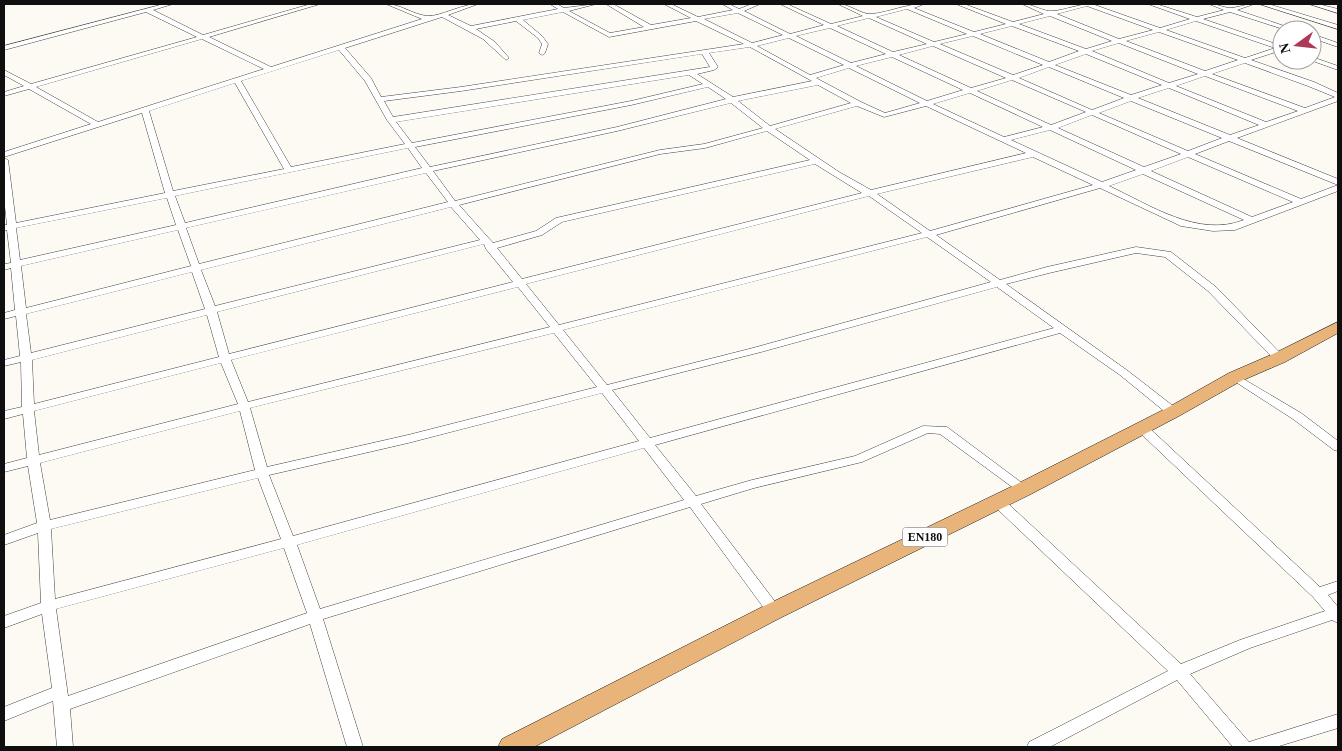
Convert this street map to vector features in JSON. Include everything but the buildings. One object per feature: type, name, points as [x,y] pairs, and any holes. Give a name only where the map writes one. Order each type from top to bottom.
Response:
[{"type":"main road","name":"EN180","points":[[511,747],[774,611],[998,502],[1173,412],[1235,377],[1279,358],[1338,327]]},
{"type":"street","points":[[4,48],[170,4]]},
{"type":"street","points":[[4,94],[317,4]]},
{"type":"street","points":[[389,4],[429,19]]},
{"type":"street","points":[[4,155],[475,4]]},
{"type":"street","points":[[553,4],[609,36],[739,11],[757,4]]},
{"type":"street","points":[[471,28],[593,4]]},
{"type":"street","points":[[609,4],[651,28]]},
{"type":"street","points":[[667,4],[820,82],[858,104],[888,115],[969,89],[1012,78],[1085,51],[1251,4]]},
{"type":"street","points":[[725,4],[1002,140],[1184,224],[1223,229],[1253,221],[1338,188]]},
{"type":"street","points":[[783,4],[1053,127],[1253,221]]},
{"type":"street","points":[[841,4],[1300,202]]},
{"type":"street","points":[[898,4],[1338,182]]},
{"type":"street","points":[[380,99],[461,89],[704,51],[751,46],[921,4]]},
{"type":"street","points":[[959,4],[1085,51],[1266,125]]},
{"type":"street","points":[[1025,4],[1305,111]]},
{"type":"street","points":[[810,77],[1088,4],[1312,84],[1338,98]]},
{"type":"street","points":[[1151,4],[1272,45]]},
{"type":"street","points":[[1212,4],[1272,23]]},
{"type":"street","points":[[1262,4],[1338,29]]},
{"type":"street","points":[[1312,4],[1338,11]]},
{"type":"street","points":[[147,10],[269,69]]},
{"type":"street","points":[[442,14],[471,28],[500,50],[506,58]]},
{"type":"street","points":[[518,19],[540,37],[545,44],[542,53]]},
{"type":"street","points":[[1322,35],[1338,29]]},
{"type":"street","points":[[1322,41],[1338,45]]},
{"type":"street","points":[[340,47],[368,80],[409,147],[454,205],[488,244],[605,389],[693,502],[774,611]]},
{"type":"street","points":[[391,120],[691,74],[714,68],[704,51]]},
{"type":"street","points":[[1002,140],[1053,127],[1131,98],[1272,51]]},
{"type":"street","points":[[1322,62],[1338,68]]},
{"type":"street","points":[[4,72],[96,124]]},
{"type":"street","points":[[691,74],[732,100],[769,129],[816,161],[872,194],[1124,373],[1173,412]]},
{"type":"street","points":[[237,80],[250,100],[262,126],[282,154],[289,171]]},
{"type":"street","points":[[10,266],[491,155],[617,129],[732,100],[820,82]]},
{"type":"street","points":[[8,227],[511,125],[631,103],[708,85]]},
{"type":"street","points":[[4,468],[244,406],[671,301],[929,234],[1100,185],[1338,98]]},
{"type":"street","points":[[4,316],[660,152],[704,146],[858,104]]},
{"type":"street","points":[[145,109],[170,194],[211,311],[225,358],[244,406],[262,473],[315,616],[356,747]]},
{"type":"street","points":[[4,415],[1033,154]]},
{"type":"street","points":[[4,160],[10,266],[20,312],[26,358],[33,460],[44,526],[48,606],[61,698],[65,747]]},
{"type":"street","points":[[4,364],[211,311],[488,244],[539,234],[559,220],[816,161]]},
{"type":"street","points":[[4,540],[44,526],[408,439],[605,389],[1047,270],[1136,250],[1168,254],[1212,289],[1279,358]]},
{"type":"street","points":[[4,622],[48,606],[289,542],[1061,329]]},
{"type":"street","points":[[1235,377],[1297,416],[1338,447]]},
{"type":"street","points":[[4,714],[61,698],[315,616],[752,484],[858,459],[930,428],[943,430],[1024,488]]},
{"type":"street","points":[[1035,747],[1179,672],[1245,644],[1337,615],[1318,593],[1142,428]]},
{"type":"street","points":[[998,502],[1179,672],[1243,747]]},
{"type":"street","points":[[1318,593],[1338,586]]},
{"type":"street","points":[[1254,747],[1338,721]]}]
